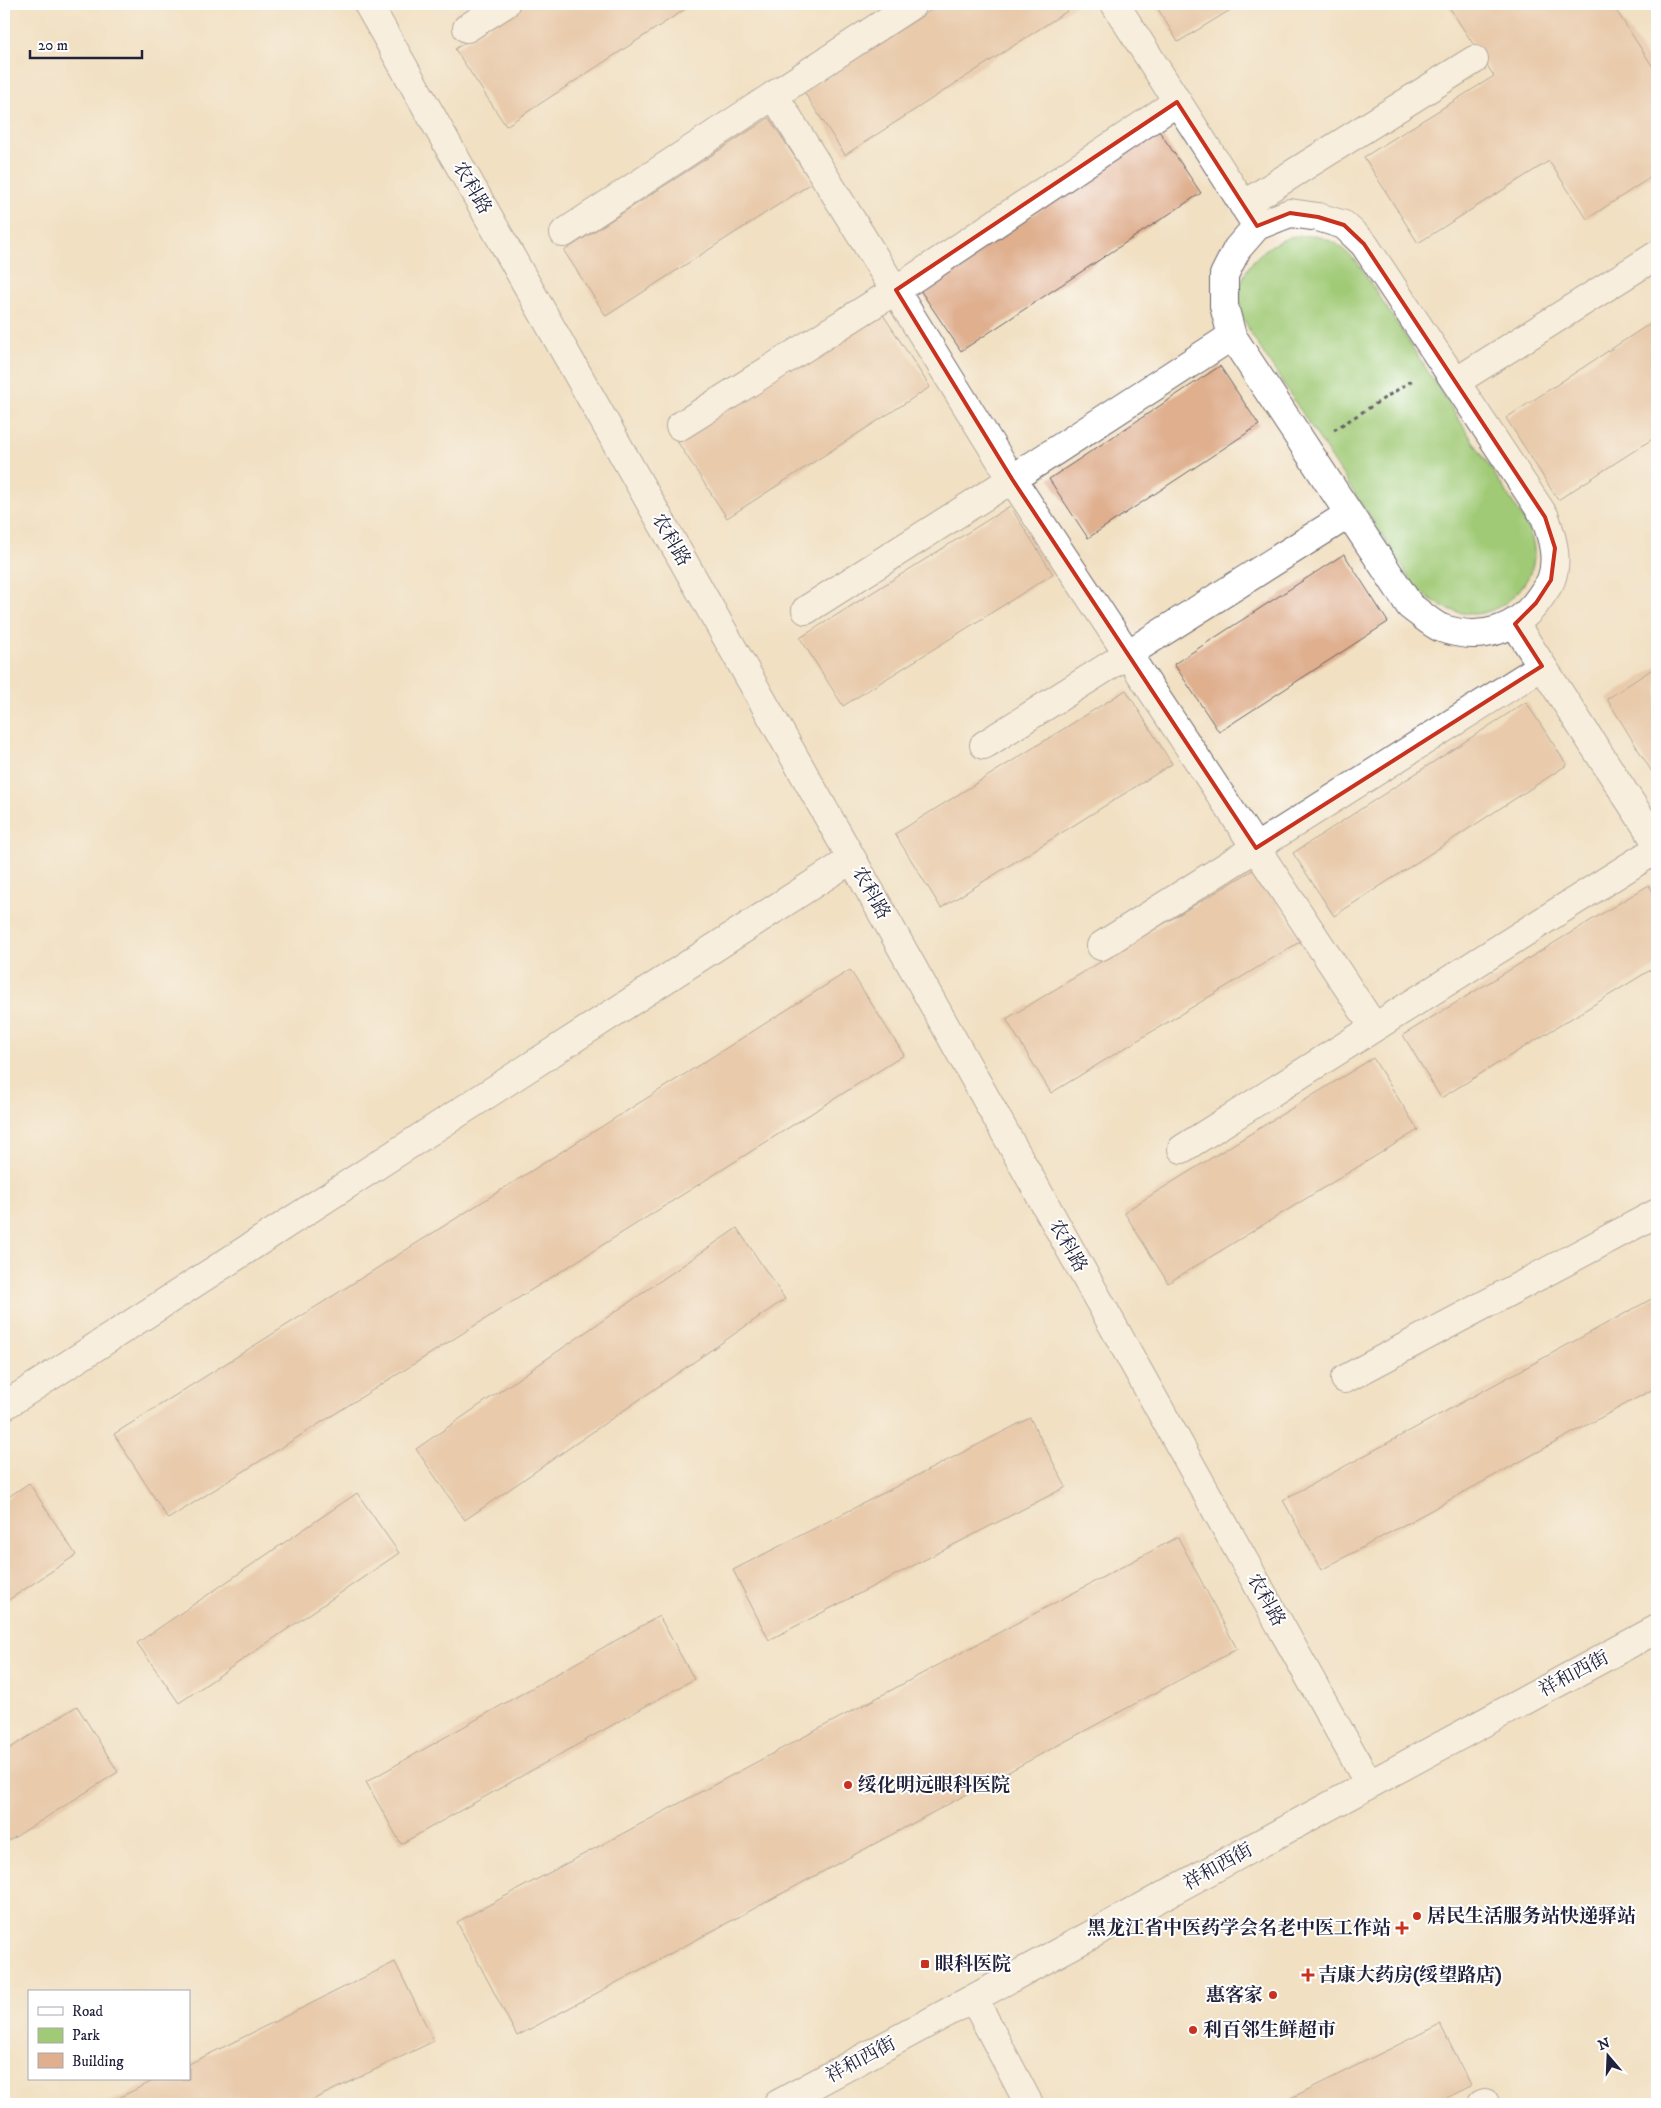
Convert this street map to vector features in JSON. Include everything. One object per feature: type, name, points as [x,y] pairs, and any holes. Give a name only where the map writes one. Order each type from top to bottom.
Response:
[{"type":"street","name":"农科路","points":[[368,4],[852,859],[1368,1784]]},
{"type":"street","points":[[467,28],[505,4]]},
{"type":"street","points":[[564,233],[913,4]]},
{"type":"street","points":[[1115,4],[1250,216]]},
{"type":"street","points":[[1250,216],[1290,213],[1318,216],[1344,225],[1364,244],[1545,517],[1555,548],[1551,580],[1536,603],[1515,624],[1494,632],[1470,635],[1440,627],[1410,606],[1232,336],[1224,306],[1224,276],[1250,216],[1474,60]]},
{"type":"street","points":[[774,95],[1012,479],[1374,1027]]},
{"type":"street","points":[[680,426],[896,290],[1177,102]]},
{"type":"street","points":[[1450,371],[1657,255]]},
{"type":"street","points":[[806,610],[1232,336]]},
{"type":"street","points":[[984,745],[1349,514]]},
{"type":"street","points":[[1515,624],[1657,843]]},
{"type":"street","points":[[1102,946],[1542,666]]},
{"type":"street","points":[[1182,1149],[1657,849]]},
{"type":"street","points":[[4,1406],[852,859]]},
{"type":"street","points":[[1346,1379],[1657,1213]]},
{"type":"street","name":"祥和西街","points":[[778,2104],[1657,1629]]},
{"type":"street","points":[[974,1999],[1029,2104]]},
{"type":"path","points":[[1306,448],[1450,371]]},
{"type":"highlighted area","points":[[1177,102],[1257,226],[1290,213],[1318,217],[1344,225],[1364,244],[1545,517],[1555,548],[1551,580],[1536,603],[1515,624],[1542,666],[1256,848],[1012,479],[896,290]]},
{"type":"green space","points":[[1315,235],[1336,243],[1357,262],[1526,524],[1534,547],[1534,557],[1528,578],[1514,596],[1495,609],[1474,614],[1458,612],[1429,598],[1416,588],[1251,334],[1243,316],[1240,302],[1240,289],[1250,266],[1258,256],[1279,241],[1295,236]]},
{"type":"building","points":[[524,4],[693,4],[506,126],[455,49]]},
{"type":"building","points":[[941,4],[1078,4],[845,155],[804,92]]},
{"type":"building","points":[[1155,4],[1240,4],[1178,42]]},
{"type":"building","points":[[1447,4],[1612,4],[1657,73],[1657,173],[1587,219],[1549,161],[1418,243],[1364,157],[1494,76]]},
{"type":"building","points":[[769,118],[812,183],[606,316],[564,251]]},
{"type":"building","points":[[1159,131],[1201,193],[961,351],[920,290]]},
{"type":"building","points":[[880,310],[930,387],[727,518],[677,441]]},
{"type":"building","points":[[1657,319],[1657,436],[1558,500],[1506,418]]},
{"type":"building","points":[[1220,366],[1259,425],[1088,538],[1049,479]]},
{"type":"building","points":[[1010,506],[1053,574],[843,706],[800,638]]},
{"type":"building","points":[[1344,554],[1388,622],[1219,732],[1174,664]]},
{"type":"building","points":[[1657,666],[1657,780],[1607,699]]},
{"type":"building","points":[[1126,690],[1172,764],[941,908],[895,834]]},
{"type":"building","points":[[1526,702],[1567,765],[1334,916],[1293,853]]},
{"type":"building","points":[[1256,868],[1301,941],[1051,1093],[1006,1019]]},
{"type":"building","points":[[1649,885],[1657,899],[1657,966],[1441,1098],[1403,1035]]},
{"type":"building","points":[[850,970],[904,1055],[168,1519],[114,1434]]},
{"type":"building","points":[[1373,1058],[1418,1130],[1168,1283],[1124,1212]]},
{"type":"building","points":[[737,1228],[785,1299],[465,1520],[416,1449]]},
{"type":"building","points":[[1657,1296],[1657,1387],[1321,1570],[1283,1500]]},
{"type":"building","points":[[1030,1418],[1066,1487],[769,1640],[733,1570]]},
{"type":"building","points":[[29,1483],[76,1555],[4,1603],[4,1500]]},
{"type":"building","points":[[357,1493],[399,1553],[179,1703],[137,1643]]},
{"type":"building","name":"绥化明远眼科医院","points":[[1178,1537],[1237,1649],[517,2036],[457,1922]]},
{"type":"building","points":[[659,1616],[694,1679],[401,1844],[366,1782]]},
{"type":"building","points":[[77,1706],[118,1772],[4,1844],[4,1752]]},
{"type":"building","points":[[395,1962],[434,2041],[304,2104],[106,2104],[155,2080],[190,2080],[190,2064]]},
{"type":"building","points":[[1440,2024],[1471,2086],[1434,2104],[1279,2104]]},
{"type":"place","name":"绥化明远眼科医院","points":[[848,1785]]},
{"type":"place","name":"居民生活服务站快递驿站","points":[[1417,1916]]},
{"type":"place","name":"黑龙江省中医药学会名老中医工作站","points":[[1402,1928]]},
{"type":"place","name":"眼科医院","points":[[925,1964]]},
{"type":"place","name":"吉康大药房(绥望路店)","points":[[1308,1975]]},
{"type":"place","name":"惠客家","points":[[1273,1995]]},
{"type":"place","name":"利百邻生鲜超市","points":[[1193,2030]]}]
